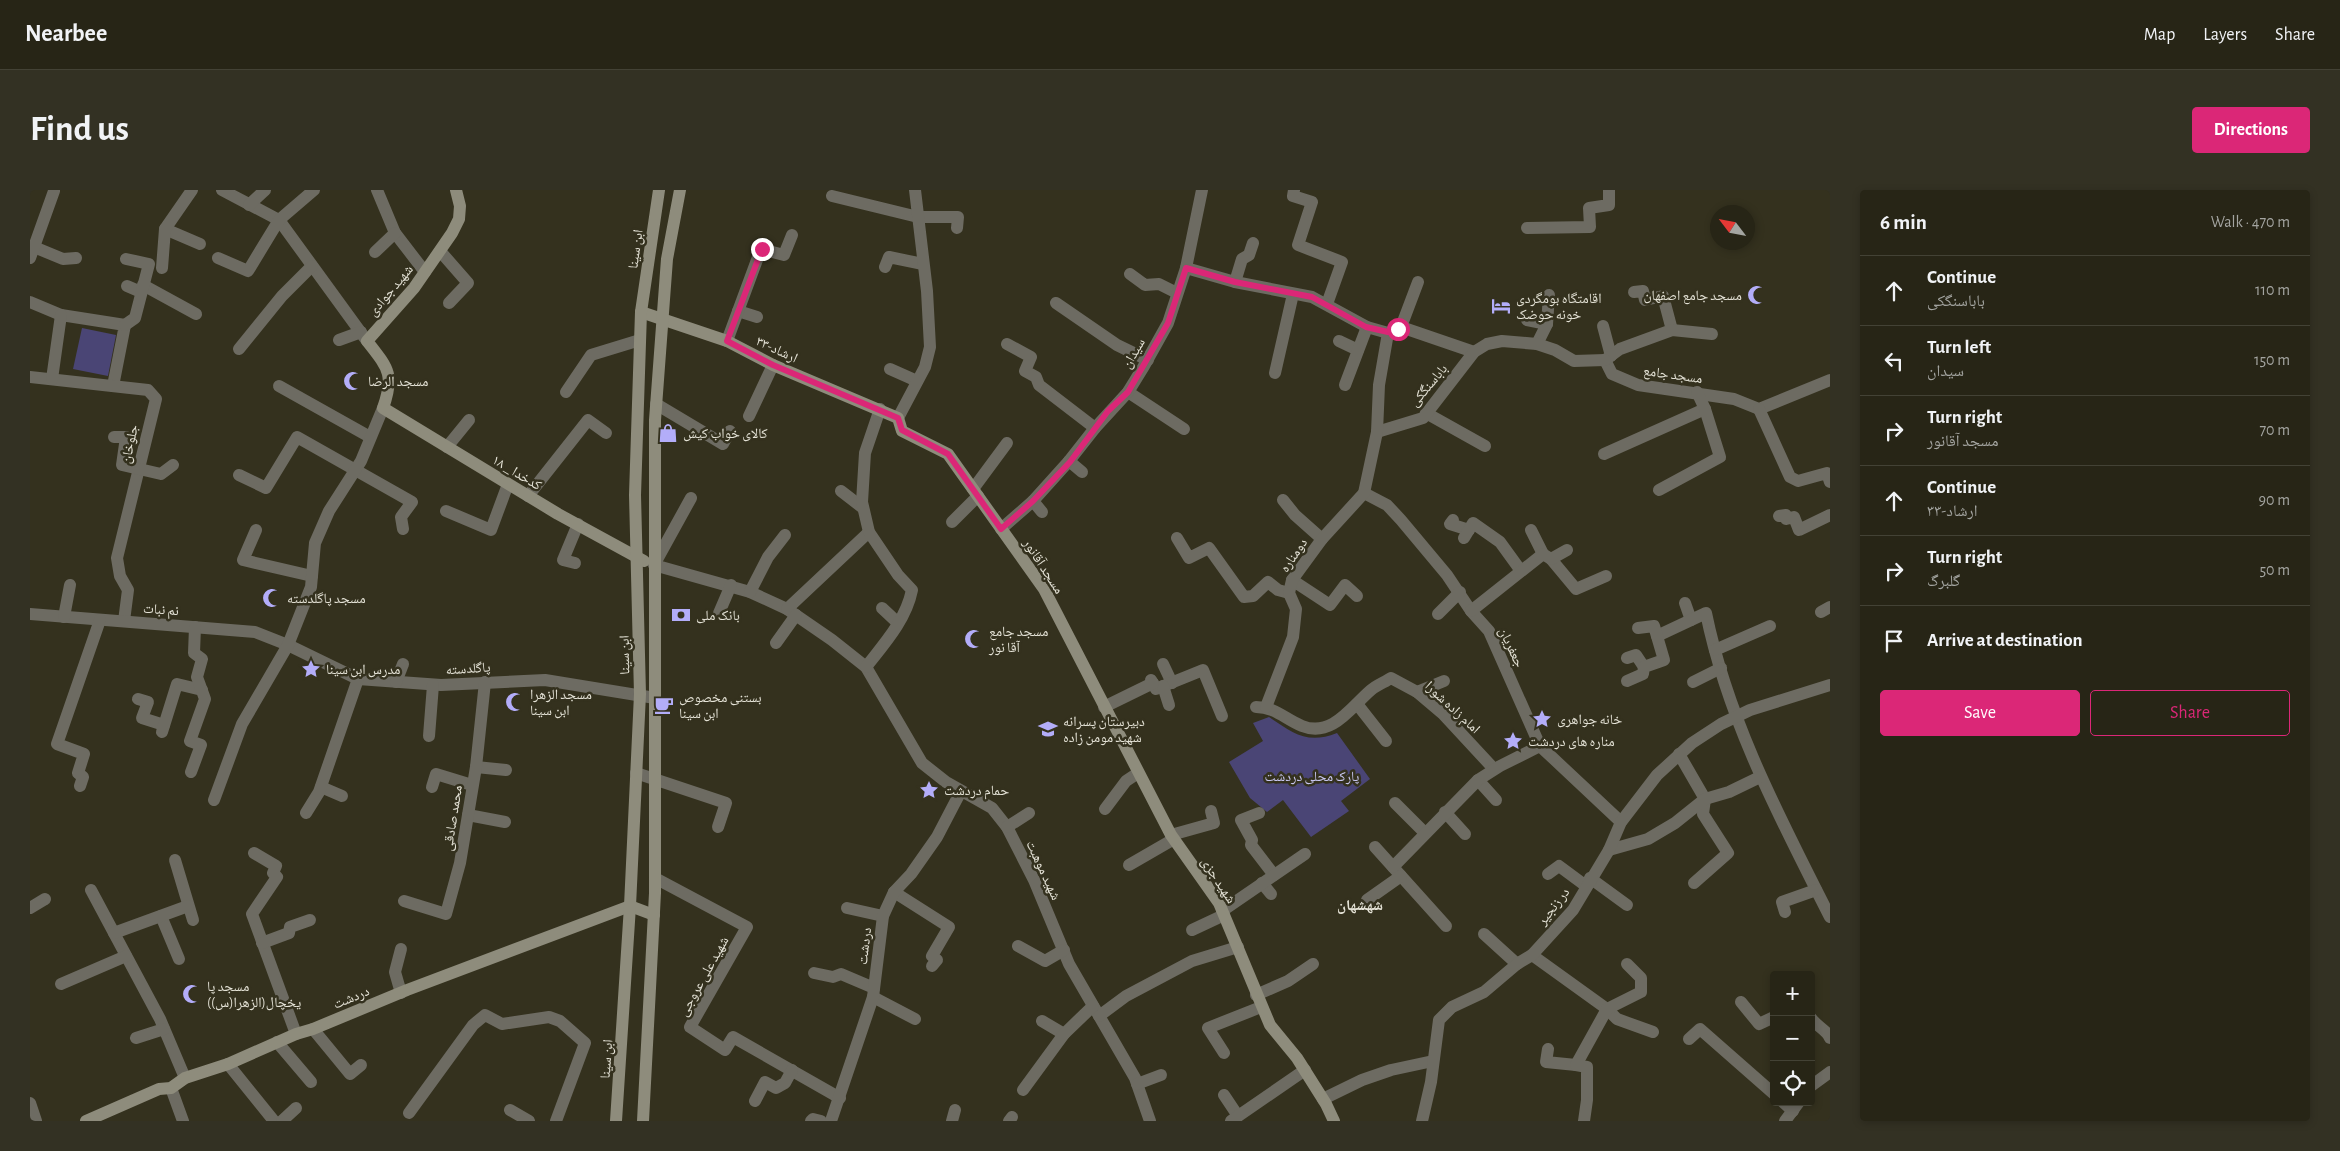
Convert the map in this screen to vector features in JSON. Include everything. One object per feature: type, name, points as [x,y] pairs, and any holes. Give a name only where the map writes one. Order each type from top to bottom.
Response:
[{"type":"street","points":[[162,268],[165,229],[192,190]]},
{"type":"street","points":[[214,800],[242,724],[288,645],[311,587],[315,543],[329,512],[356,470],[383,408],[388,394],[390,378],[386,366],[279,220],[222,190]]},
{"type":"street","points":[[249,204],[265,190]]},
{"type":"street","points":[[218,258],[248,271],[279,220],[314,190]]},
{"type":"street","points":[[376,190],[395,233],[425,272]]},
{"type":"street","name":"شهید جوادی","points":[[364,336],[414,288],[440,251],[459,219],[460,206],[456,190]]},
{"type":"street","name":"ابن سینا","points":[[616,1121],[630,906],[640,694],[635,495],[641,312],[659,190]]},
{"type":"street","points":[[643,1121],[656,878],[654,566],[656,404],[667,259],[680,190]]},
{"type":"street","points":[[898,418],[925,367],[930,348],[916,190]]},
{"type":"street","name":"سیدان","points":[[1001,529],[1033,501],[1070,462],[1095,428],[1128,392],[1175,318],[1177,293],[1186,268],[1202,190]]},
{"type":"street","points":[[1294,190],[1293,196],[1312,202],[1298,245],[1342,262],[1327,304]]},
{"type":"street","points":[[1527,228],[1590,227],[1589,208],[1610,205],[1609,190]]},
{"type":"street","points":[[54,191],[32,252],[63,259],[76,258]]},
{"type":"street","points":[[832,196],[918,217],[958,217],[957,228]]},
{"type":"street","points":[[165,229],[200,244]]},
{"type":"street","points":[[375,252],[395,233]]},
{"type":"street","points":[[727,341],[762,249],[784,255],[792,235]]},
{"type":"street","points":[[1235,282],[1242,259],[1249,255],[1253,243]]},
{"type":"street","points":[[440,251],[468,283],[449,303]]},
{"type":"street","points":[[885,267],[889,257],[923,264]]},
{"type":"street","points":[[30,302],[60,315],[125,325],[135,318],[149,264],[126,259]]},
{"type":"street","points":[[239,348],[282,296],[312,266]]},
{"type":"street","points":[[1186,268],[1235,282],[1312,297],[1366,327],[1388,332],[1401,326],[1418,282]]},
{"type":"street","points":[[1130,274],[1145,285],[1159,284],[1177,293]]},
{"type":"street","points":[[127,286],[142,288],[196,314]]},
{"type":"street","points":[[1634,292],[1643,291],[1645,300],[1663,296],[1672,330]]},
{"type":"street","points":[[1275,373],[1293,294]]},
{"type":"street","points":[[1538,344],[1547,324],[1549,295]]},
{"type":"street","points":[[1056,303],[1117,345],[1148,360]]},
{"type":"street","points":[[738,311],[758,318]]},
{"type":"street","name":"۳۳-ارشاد","points":[[641,312],[664,318],[727,341],[773,365],[898,418]]},
{"type":"street","points":[[52,379],[60,315]]},
{"type":"street","points":[[1526,320],[1547,324]]},
{"type":"street","points":[[113,386],[125,325]]},
{"type":"street","name":"باباسنگکی","points":[[1377,432],[1423,418],[1474,352],[1401,326]]},
{"type":"street","points":[[1604,326],[1608,358]]},
{"type":"street","points":[[1345,385],[1366,327]]},
{"type":"street","points":[[1474,352],[1487,344],[1502,340],[1538,344],[1555,350],[1574,361],[1608,358],[1620,349],[1672,330],[1712,334]]},
{"type":"street","points":[[1364,493],[1377,432],[1378,385],[1388,332]]},
{"type":"street","points":[[339,340],[364,336]]},
{"type":"street","points":[[566,392],[591,355],[640,340]]},
{"type":"street","points":[[1339,341],[1358,350]]},
{"type":"street","points":[[1007,344],[1031,357],[1025,371],[1036,377],[1039,385],[1095,428]]},
{"type":"street","name":"مسجد جامع","points":[[1608,358],[1612,374],[1638,385],[1698,392],[1734,399],[1759,409]]},
{"type":"street","points":[[749,416],[773,365]]},
{"type":"street","points":[[890,369],[917,381]]},
{"type":"street","name":"جلوخان","points":[[30,376],[148,390],[156,399],[117,558],[120,576],[128,590],[124,621]]},
{"type":"street","points":[[1828,477],[1798,481],[1790,477],[1759,409],[1830,380]]},
{"type":"street","points":[[280,386],[370,437]]},
{"type":"street","points":[[1128,392],[1184,429]]},
{"type":"street","points":[[1659,490],[1720,457],[1698,392]]},
{"type":"street","points":[[656,404],[723,444],[730,431]]},
{"type":"street","name":"۱۸ _ کدخدا","points":[[383,408],[528,496],[654,566]]},
{"type":"street","points":[[654,566],[731,585],[750,592],[791,612],[866,667],[909,606],[912,590],[898,575],[869,532],[863,508],[865,453],[880,409]]},
{"type":"street","points":[[1604,454],[1705,409]]},
{"type":"street","points":[[1426,413],[1485,446]]},
{"type":"street","name":"مسجد آقانور","points":[[898,418],[902,430],[948,454],[976,493],[1044,589],[1104,707]]},
{"type":"street","points":[[446,447],[469,420]]},
{"type":"street","points":[[528,496],[588,420],[606,433]]},
{"type":"street","points":[[114,437],[126,437],[122,466],[160,474],[173,465]]},
{"type":"street","points":[[239,476],[266,488],[297,437],[412,502],[401,517],[403,529]]},
{"type":"street","points":[[952,522],[976,493],[1007,443]]},
{"type":"street","points":[[1070,462],[1082,472]]},
{"type":"street","points":[[446,511],[491,530],[508,484]]},
{"type":"street","points":[[841,491],[863,508]]},
{"type":"street","name":"دومناره","points":[[1261,707],[1293,637],[1296,609],[1290,586],[1322,539],[1364,493]]},
{"type":"street","name":"جعفریان","points":[[1364,493],[1387,505],[1401,520],[1460,592],[1472,611],[1489,631],[1540,746],[1621,822]]},
{"type":"street","points":[[654,566],[691,498]]},
{"type":"street","points":[[1283,500],[1295,515],[1322,539]]},
{"type":"street","points":[[1033,501],[1042,512]]},
{"type":"street","points":[[1779,516],[1786,515],[1786,519],[1794,517],[1799,530],[1830,515]]},
{"type":"street","points":[[1453,520],[1450,524],[1466,534],[1473,523],[1500,542],[1522,571]]},
{"type":"street","points":[[575,563],[563,560],[578,524]]},
{"type":"street","points":[[256,530],[243,560],[312,576]]},
{"type":"street","points":[[1531,530],[1547,557],[1576,588],[1606,576]]},
{"type":"street","points":[[776,643],[791,612],[869,532]]},
{"type":"street","points":[[750,592],[768,557],[785,535]]},
{"type":"street","points":[[1177,538],[1188,558],[1209,548],[1244,597],[1253,596],[1268,582],[1278,590],[1290,586],[1330,605],[1345,585],[1357,596]]},
{"type":"street","points":[[1472,611],[1505,587],[1522,571],[1547,557],[1567,550]]},
{"type":"street","points":[[64,617],[70,585]]},
{"type":"street","points":[[719,613],[731,585]]},
{"type":"street","points":[[1438,614],[1460,592]]},
{"type":"street","points":[[1685,603],[1691,620]]},
{"type":"street","points":[[882,608],[898,623]]},
{"type":"street","points":[[1657,636],[1706,612],[1715,650],[1760,777],[1830,917]]},
{"type":"street","name":"نم نبات","points":[[30,614],[254,632],[288,645]]},
{"type":"street","points":[[80,786],[83,777],[78,773],[84,754],[57,744],[100,620]]},
{"type":"street","points":[[1638,628],[1654,626],[1664,660],[1644,667]]},
{"type":"street","points":[[1715,650],[1770,626]]},
{"type":"street","points":[[191,772],[201,745],[190,741],[205,699],[197,677],[202,659],[194,654],[195,627]]},
{"type":"street","name":"پاگلدسته","points":[[288,645],[358,679],[433,685],[545,680],[640,694],[655,698]]},
{"type":"street","points":[[1627,658],[1636,655],[1644,667],[1643,674],[1627,681]]},
{"type":"street","points":[[396,682],[403,664]]},
{"type":"street","points":[[1163,664],[1160,683],[1169,705]]},
{"type":"street","name":"شهید موهبت","points":[[866,667],[922,763],[961,791],[992,808],[1006,827],[1034,880],[1064,950],[1137,1084],[1150,1121]]},
{"type":"street","points":[[1692,682],[1721,668]]},
{"type":"street","points":[[1104,707],[1160,683],[1203,670],[1222,716]]},
{"type":"street","name":"امام زاده شورا","points":[[1261,707],[1301,726],[1315,730],[1337,722],[1373,689],[1391,678],[1417,692],[1443,714],[1494,769]]},
{"type":"street","points":[[306,813],[320,787],[358,679]]},
{"type":"street","points":[[1417,692],[1444,681]]},
{"type":"street","name":"محمد صادقی","points":[[404,900],[446,914],[460,863],[468,816],[476,767],[484,682]]},
{"type":"street","points":[[138,699],[148,702],[142,718],[163,728],[177,684],[202,690]]},
{"type":"street","points":[[429,736],[433,685]]},
{"type":"street","name":"در زنجیر","points":[[1422,1121],[1434,1061],[1439,1020],[1452,1007],[1484,992],[1516,964],[1532,955],[1573,910],[1588,882],[1609,850],[1621,822],[1658,776],[1692,743],[1721,724],[1738,716],[1830,685]]},
{"type":"street","points":[[1357,704],[1386,741]]},
{"type":"street","name":"شهید جزی","points":[[1104,707],[1172,837],[1223,913],[1270,1025],[1305,1070],[1334,1121]]},
{"type":"street","points":[[1367,900],[1397,871],[1425,833],[1478,780],[1494,769],[1540,746]]},
{"type":"street","points":[[1679,754],[1705,799],[1703,814],[1728,853],[1694,883]]},
{"type":"street","points":[[476,767],[506,770]]},
{"type":"street","points":[[1105,809],[1126,781],[1138,772]]},
{"type":"street","points":[[636,773],[726,803],[718,827]]},
{"type":"street","points":[[432,787],[436,774],[472,786]]},
{"type":"street","points":[[1609,850],[1648,839],[1675,822],[1705,799],[1729,792],[1760,777]]},
{"type":"street","points":[[1478,780],[1496,800]]},
{"type":"street","points":[[320,787],[342,796]]},
{"type":"street","name":"دردشت","points":[[831,1121],[873,993],[883,916],[894,892],[911,874],[937,837],[961,791]]},
{"type":"street","points":[[1395,804],[1425,833]]},
{"type":"street","points":[[1129,865],[1172,837],[1214,823],[1211,811]]},
{"type":"street","points":[[1445,812],[1465,834]]},
{"type":"street","points":[[1006,827],[1029,813]]},
{"type":"street","points":[[1259,813],[1241,820],[1252,840],[1251,845],[1274,874]]},
{"type":"street","points":[[468,816],[505,822]]},
{"type":"street","points":[[1375,847],[1446,926]]},
{"type":"street","points":[[254,853],[276,866],[273,872],[278,877],[252,914],[296,1034]]},
{"type":"street","points":[[1192,930],[1223,913],[1274,874],[1305,854]]},
{"type":"street","points":[[175,860],[193,920]]},
{"type":"street","points":[[1548,874],[1559,866],[1627,905]]},
{"type":"street","name":"شهید علی عروجی","points":[[656,878],[747,927],[690,1027],[725,1050],[733,1037],[840,1098]]},
{"type":"street","points":[[1262,883],[1270,894]]},
{"type":"street","points":[[91,890],[164,1029],[185,1078]]},
{"type":"street","points":[[1785,912],[1782,902],[1816,890]]},
{"type":"street","points":[[894,892],[949,928],[932,956],[937,960],[932,966]]},
{"type":"street","points":[[30,908],[45,899]]},
{"type":"street","points":[[114,933],[188,906]]},
{"type":"street","points":[[630,906],[654,915]]},
{"type":"street","name":"دردشت","points":[[86,1121],[159,1089],[170,1088],[185,1078],[228,1064],[296,1034],[313,1030],[401,993],[630,906]]},
{"type":"street","points":[[847,908],[883,916]]},
{"type":"street","points":[[161,916],[179,959]]},
{"type":"street","points":[[262,943],[292,934],[290,927],[310,920]]},
{"type":"street","points":[[1484,934],[1516,964]]},
{"type":"street","points":[[1018,946],[1045,961],[1064,950]]},
{"type":"street","points":[[1023,1090],[1064,1034],[1096,1011],[1192,961],[1238,947]]},
{"type":"street","points":[[400,949],[395,972],[401,993]]},
{"type":"street","points":[[1532,955],[1607,1009],[1617,1019],[1653,1032]]},
{"type":"street","points":[[61,984],[126,956]]},
{"type":"street","points":[[1256,995],[1288,981],[1313,964]]},
{"type":"street","points":[[1576,1065],[1607,1009],[1641,992],[1640,978],[1626,964]]},
{"type":"street","points":[[814,973],[833,977],[841,974]]},
{"type":"street","points":[[841,974],[915,1019]]},
{"type":"street","points":[[837,988],[841,974]]},
{"type":"street","points":[[1741,1002],[1759,1024],[1770,1019]]},
{"type":"street","points":[[1224,1053],[1208,1028],[1261,1007]]},
{"type":"street","points":[[409,1113],[473,1025],[485,1015],[502,1024],[549,1017],[560,1021],[585,1043],[556,1121]]},
{"type":"street","points":[[1042,1021],[1064,1034]]},
{"type":"street","points":[[1815,1025],[1829,1034]]},
{"type":"street","points":[[136,1038],[164,1029]]},
{"type":"street","points":[[1689,1039],[1700,1029],[1770,1090]]},
{"type":"street","points":[[313,1030],[350,1074],[361,1065]]},
{"type":"street","points":[[277,1042],[311,1082]]},
{"type":"street","points":[[1548,1049],[1546,1062],[1587,1067],[1587,1100],[1584,1121]]},
{"type":"street","points":[[1323,1099],[1362,1080],[1390,1070],[1434,1061]]},
{"type":"street","points":[[228,1064],[274,1121]]},
{"type":"street","points":[[755,1101],[765,1082],[776,1088],[785,1083],[792,1070]]},
{"type":"street","points":[[1224,1095],[1234,1118],[1305,1070]]},
{"type":"street","points":[[1815,1083],[1830,1072]]},
{"type":"street","points":[[1137,1084],[1161,1075]]},
{"type":"street","points":[[170,1088],[183,1121]]},
{"type":"street","points":[[30,1103],[36,1121]]},
{"type":"street","points":[[282,1121],[296,1108]]},
{"type":"street","points":[[510,1110],[529,1121]]},
{"type":"street","points":[[811,1121],[813,1119],[821,1121]]},
{"type":"green space","points":[[82,328],[116,335],[108,376],[73,369]]},
{"type":"green space","name":"پارک محلی دردشت","points":[[1269,717],[1301,736],[1317,738],[1337,733],[1370,779],[1341,801],[1349,811],[1311,837],[1283,800],[1267,812],[1250,798],[1229,762],[1263,741],[1253,723]]},
{"type":"place","name":"مسجد جامع اصفهان","points":[[1757,295]]},
{"type":"place","name":"اقامتگاه بومگردی خونه حوضک","points":[[1501,306]]},
{"type":"place","name":"مسجد الرضا","points":[[353,381]]},
{"type":"place","name":"کالای خواب کیش","points":[[668,433]]},
{"type":"place","name":"مسجد پاگلدسته","points":[[272,598]]},
{"type":"place","name":"بانک ملی","points":[[681,615]]},
{"type":"place","name":"مسجد جامع آقا نور","points":[[974,639]]},
{"type":"place","name":"مدرس ابن سینا","points":[[311,669]]},
{"type":"place","name":"مسجد الزهرا ابن سینا","points":[[515,702]]},
{"type":"place","name":"بستنی مخصوص ابن سینا","points":[[664,705]]},
{"type":"place","name":"خانه جواهری","points":[[1542,719]]},
{"type":"place","name":"دبیرستان پسرانه شهید مومن زاده","points":[[1048,729]]},
{"type":"place","name":"مناره های دردشت","points":[[1513,741]]},
{"type":"place","name":"حمام دردشت","points":[[929,790]]},
{"type":"place","name":"مسجد پا یخچال(الزهرا(س))","points":[[192,994]]},
{"type":"district","name":"شهشهان","points":[[1360,905]]},
{"type":"route","points":[[762,249],[727,341],[773,365],[898,418],[902,430],[948,454],[1001,529],[1033,501],[1070,462],[1108,411],[1128,392],[1168,323],[1186,268],[1235,282],[1312,297],[1366,327],[1388,332],[1398,329]]}]
